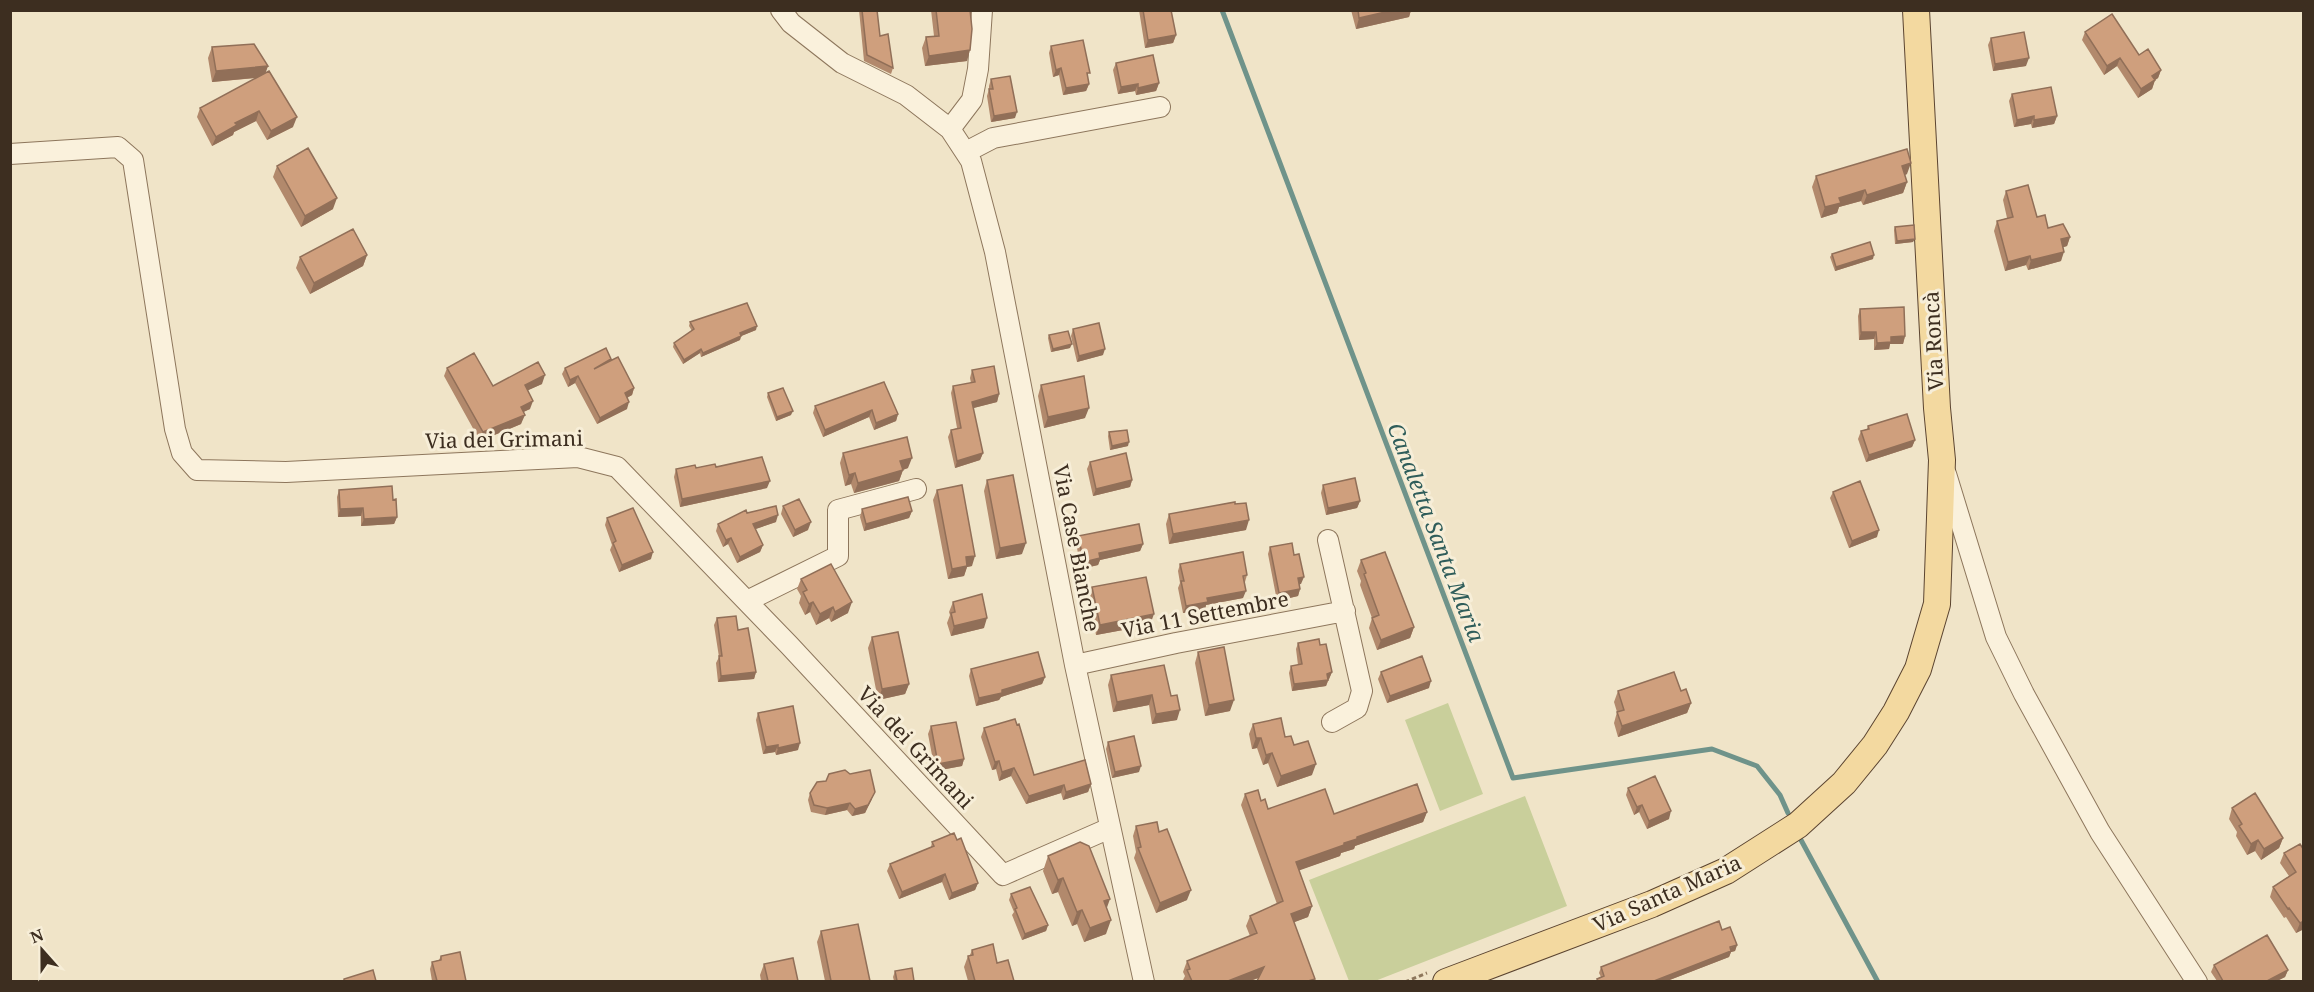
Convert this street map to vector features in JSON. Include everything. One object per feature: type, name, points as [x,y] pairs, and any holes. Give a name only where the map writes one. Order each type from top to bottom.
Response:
[{"type":"main road","name":"Via Roncà","points":[[1916,10],[1937,408],[1942,460],[1936,604],[1918,669]]},
{"type":"main road","name":"Via Santa Maria","points":[[1436,977],[1652,904],[1726,871],[1758,852],[1798,825],[1844,783],[1875,745],[1896,712],[1918,669]]},
{"type":"street","name":"Via Case Bianche","points":[[781,10],[791,23],[842,63],[906,95],[950,129],[971,161],[995,252],[1075,665],[1144,981]]},
{"type":"street","points":[[950,129],[972,99],[978,69],[982,10]]},
{"type":"street","points":[[966,152],[993,138],[1160,107]]},
{"type":"street","name":"Via dei Grimani","points":[[10,153],[118,147],[133,160],[175,429],[182,453],[197,470],[286,472],[578,457],[617,467],[747,601],[1003,875],[1110,828]]},
{"type":"street","points":[[1942,460],[1996,637],[2024,694],[2100,832],[2197,981]]},
{"type":"street","points":[[747,601],[838,556],[838,510],[916,489]]},
{"type":"street","points":[[1328,540],[1362,692],[1357,708],[1332,722]]},
{"type":"street","name":"Via 11 Settembre","points":[[1075,665],[1345,611]]},
{"type":"path","points":[[1405,981],[1436,977]]},
{"type":"green space","points":[[1448,703],[1483,794],[1440,811],[1405,720]]},
{"type":"green space","points":[[1525,796],[1567,906],[1375,981],[1349,981],[1309,880]]},
{"type":"building","points":[[862,10],[877,10],[880,36],[888,34],[893,68],[867,55]]},
{"type":"building","points":[[936,10],[970,10],[972,29],[970,50],[929,56],[926,37],[939,36]]},
{"type":"building","points":[[1143,10],[1171,10],[1176,35],[1148,40]]},
{"type":"building","points":[[1358,10],[1394,10],[1359,18]]},
{"type":"building","points":[[2112,14],[2139,55],[2148,49],[2161,70],[2152,76],[2155,80],[2141,89],[2120,58],[2107,66],[2085,32]]},
{"type":"building","points":[[2024,32],[2029,58],[1995,64],[1991,38]]},
{"type":"building","points":[[1083,40],[1090,73],[1087,73],[1089,84],[1066,88],[1061,68],[1056,70],[1051,46]]},
{"type":"building","points":[[254,44],[268,66],[216,71],[212,47]]},
{"type":"building","points":[[1153,55],[1159,83],[1138,88],[1138,84],[1121,87],[1116,63]]},
{"type":"building","points":[[269,71],[297,117],[271,131],[259,111],[235,123],[237,125],[216,137],[200,108]]},
{"type":"building","points":[[1010,76],[1017,112],[994,116],[989,89],[993,89],[991,79]]},
{"type":"building","points":[[2051,87],[2057,116],[2034,120],[2034,116],[2017,120],[2012,94]]},
{"type":"building","points":[[308,148],[337,198],[305,216],[277,166]]},
{"type":"building","points":[[1907,149],[1911,163],[1902,166],[1907,182],[1867,195],[1865,190],[1839,198],[1841,203],[1825,207],[1816,176]]},
{"type":"building","points":[[2028,185],[2037,217],[2045,215],[2048,228],[2063,224],[2070,237],[2061,239],[2064,252],[2031,260],[2030,256],[2008,262],[1997,221],[2013,217],[2006,191]]},
{"type":"building","points":[[1914,225],[1915,239],[1897,241],[1895,227]]},
{"type":"building","points":[[353,229],[367,255],[314,283],[300,257]]},
{"type":"building","points":[[1870,242],[1874,255],[1836,267],[1832,254]]},
{"type":"building","points":[[747,303],[757,326],[703,353],[701,349],[684,360],[674,343],[694,329],[690,322]]},
{"type":"building","points":[[1904,307],[1905,336],[1891,337],[1891,342],[1877,343],[1876,332],[1861,332],[1860,309]]},
{"type":"building","points":[[1099,323],[1105,349],[1079,356],[1073,329]]},
{"type":"building","points":[[1068,331],[1072,344],[1053,349],[1049,335]]},
{"type":"building","points":[[606,348],[611,359],[594,369],[618,357],[634,388],[625,393],[629,402],[600,418],[578,376],[570,380],[565,368]]},
{"type":"building","points":[[474,353],[493,386],[538,362],[545,375],[525,385],[533,401],[521,407],[525,415],[483,432],[447,368]]},
{"type":"building","points":[[994,366],[999,394],[972,402],[983,453],[957,461],[951,430],[961,428],[953,386],[975,382],[972,370]]},
{"type":"building","points":[[1084,376],[1089,408],[1048,417],[1041,385]]},
{"type":"building","points":[[884,382],[898,414],[876,423],[872,410],[825,430],[815,406]]},
{"type":"building","points":[[783,388],[793,411],[777,417],[768,393]]},
{"type":"building","points":[[1907,414],[1915,440],[1869,455],[1861,431],[1869,429],[1868,426]]},
{"type":"building","points":[[1127,430],[1129,442],[1112,446],[1109,432]]},
{"type":"building","points":[[907,437],[912,458],[900,461],[903,470],[858,483],[855,473],[849,475],[843,453]]},
{"type":"building","points":[[1126,453],[1132,480],[1096,489],[1090,462]]},
{"type":"building","points":[[762,457],[770,481],[682,499],[676,469],[715,464],[716,467]]},
{"type":"building","points":[[1013,475],[1026,543],[1000,548],[987,480]]},
{"type":"building","points":[[1355,478],[1360,501],[1328,508],[1323,485]]},
{"type":"building","points":[[1860,481],[1879,530],[1852,541],[1833,492]]},
{"type":"building","points":[[962,485],[975,556],[966,557],[967,566],[952,569],[937,490]]},
{"type":"building","points":[[392,486],[393,500],[396,499],[397,517],[364,519],[363,508],[340,509],[339,490]]},
{"type":"building","points":[[908,497],[912,511],[866,524],[862,509]]},
{"type":"building","points":[[799,499],[811,522],[795,530],[783,506]]},
{"type":"building","points":[[1235,502],[1235,504],[1246,503],[1249,520],[1173,534],[1169,514]]},
{"type":"building","points":[[776,506],[778,515],[753,524],[763,545],[740,557],[731,538],[726,540],[718,524],[746,510],[747,513]]},
{"type":"building","points":[[633,508],[653,552],[622,565],[613,543],[616,541],[607,518]]},
{"type":"building","points":[[1139,524],[1143,544],[1099,553],[1100,558],[1084,562],[1078,536]]},
{"type":"building","points":[[1292,543],[1294,555],[1299,554],[1304,577],[1298,578],[1300,589],[1279,593],[1270,547]]},
{"type":"building","points":[[1243,552],[1247,575],[1243,576],[1246,591],[1207,598],[1208,602],[1186,606],[1180,564]]},
{"type":"building","points":[[1385,552],[1414,627],[1381,640],[1372,618],[1379,615],[1361,560]]},
{"type":"building","points":[[831,564],[852,602],[835,612],[833,607],[820,614],[813,602],[809,604],[803,592],[807,590],[801,579]]},
{"type":"building","points":[[1146,577],[1154,614],[1100,625],[1092,587]]},
{"type":"building","points":[[982,594],[987,618],[954,626],[951,613],[955,612],[953,602]]},
{"type":"building","points":[[736,616],[738,630],[748,628],[756,672],[721,676],[719,656],[722,656],[717,618]]},
{"type":"building","points":[[898,632],[909,684],[882,689],[872,637]]},
{"type":"building","points":[[1319,639],[1320,645],[1326,644],[1332,672],[1327,674],[1328,680],[1294,684],[1291,666],[1302,664],[1298,643]]},
{"type":"building","points":[[1224,647],[1234,700],[1209,705],[1198,652]]},
{"type":"building","points":[[1038,652],[1045,677],[1002,690],[1002,693],[979,698],[971,669]]},
{"type":"building","points":[[1422,656],[1431,681],[1390,696],[1381,672]]},
{"type":"building","points":[[1164,665],[1171,696],[1177,695],[1180,710],[1156,714],[1152,695],[1117,702],[1111,675]]},
{"type":"building","points":[[1674,672],[1681,691],[1686,689],[1691,703],[1622,726],[1617,712],[1624,710],[1618,691]]},
{"type":"building","points":[[793,706],[800,743],[778,748],[778,745],[766,747],[758,713]]},
{"type":"building","points":[[1281,718],[1285,737],[1291,736],[1294,745],[1308,741],[1316,764],[1281,776],[1272,753],[1266,755],[1261,738],[1256,738],[1253,724]]},
{"type":"building","points":[[1015,719],[1017,725],[1019,724],[1034,775],[1085,760],[1091,784],[1066,792],[1064,785],[1029,796],[1014,768],[1002,772],[999,761],[995,762],[984,728]]},
{"type":"building","points":[[956,722],[964,759],[938,764],[931,726]]},
{"type":"building","points":[[1134,736],[1141,766],[1115,772],[1108,742]]},
{"type":"building","points":[[845,770],[850,774],[870,770],[875,792],[868,805],[855,809],[850,803],[827,808],[814,805],[810,793],[817,782],[826,781],[829,774]]},
{"type":"building","points":[[1655,776],[1671,811],[1649,821],[1642,805],[1637,807],[1628,788]]},
{"type":"building","points":[[1417,784],[1427,812],[1296,862],[1312,906],[1291,914],[1315,979],[1257,981],[1264,967],[1228,981],[1192,981],[1187,970],[1190,969],[1187,961],[1257,933],[1250,916],[1283,901],[1245,794],[1258,790],[1261,801],[1265,799],[1268,809],[1325,789],[1334,814]]},
{"type":"building","points":[[2255,793],[2283,838],[2264,849],[2258,840],[2251,844],[2239,826],[2242,824],[2232,808]]},
{"type":"building","points":[[1157,822],[1159,832],[1167,829],[1191,890],[1160,903],[1138,848],[1141,847],[1136,826]]},
{"type":"building","points":[[954,833],[957,840],[961,838],[978,883],[952,893],[945,874],[902,892],[890,864],[934,846],[932,842]]},
{"type":"building","points":[[1080,842],[1089,846],[1110,899],[1104,901],[1111,920],[1090,928],[1082,910],[1077,912],[1063,878],[1058,880],[1048,856]]},
{"type":"building","points":[[2300,844],[2304,850],[2304,921],[2300,923],[2273,887],[2296,872],[2284,853]]},
{"type":"building","points":[[1030,887],[1048,925],[1025,934],[1011,894]]},
{"type":"building","points":[[1719,921],[1722,930],[1730,927],[1737,945],[1730,947],[1731,951],[1654,981],[1598,981],[1597,979],[1604,976],[1601,967]]},
{"type":"building","points":[[858,924],[870,981],[831,981],[821,931]]},
{"type":"building","points":[[2267,935],[2288,970],[2267,981],[2223,981],[2214,965]]},
{"type":"building","points":[[993,944],[997,963],[1008,960],[1014,981],[975,981],[968,956],[973,955],[972,950]]},
{"type":"building","points":[[460,952],[466,981],[437,981],[432,962],[441,960],[441,956]]},
{"type":"building","points":[[793,958],[798,981],[768,981],[764,964]]},
{"type":"building","points":[[912,968],[914,981],[897,981],[895,971]]},
{"type":"building","points":[[373,970],[376,981],[344,981],[344,979]]},
{"type":"waterway","name":"Canaletta Santa Maria","points":[[1222,10],[1513,778],[1712,749],[1757,766],[1780,795],[1788,813]]},
{"type":"waterway","name":"Canaletta Santa Maria","points":[[1801,840],[1878,982]]}]
